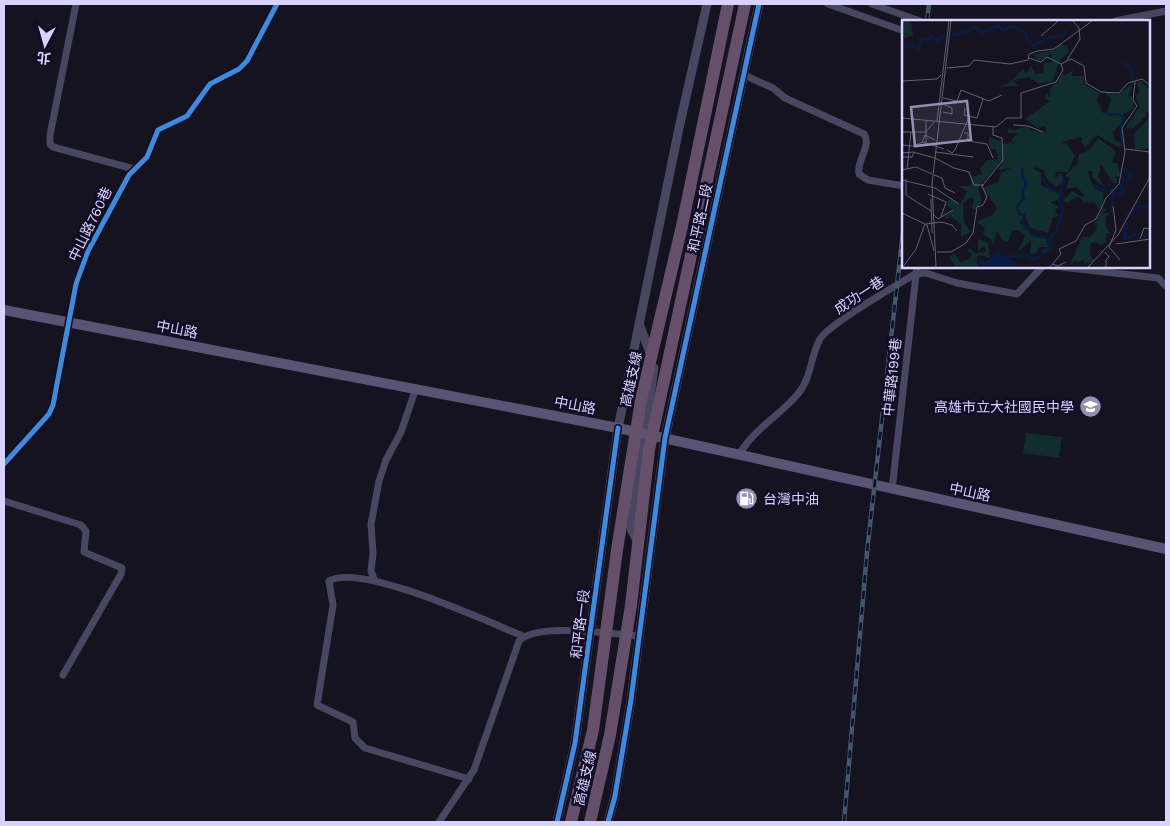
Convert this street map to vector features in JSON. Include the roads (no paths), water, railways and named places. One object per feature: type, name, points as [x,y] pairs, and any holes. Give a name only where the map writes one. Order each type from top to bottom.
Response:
[{"type":"highway","name":"高雄支線","points":[[571,822],[593,730],[617,550],[641,400],[682,226],[728,4]]},
{"type":"highway","name":"高雄支線","points":[[590,822],[610,735],[625,642],[649,450],[745,4]]},
{"type":"main road","name":"中山路","points":[[4,310],[644,433],[892,490],[1166,549]]},
{"type":"street","points":[[76,4],[50,135],[50,144],[53,147],[134,169]]},
{"type":"street","name":"中山路760巷","points":[[4,464],[49,414],[59,385],[76,284],[88,251],[134,169],[147,157],[154,135],[158,130],[187,116],[210,84],[240,69],[247,61],[277,4]]},
{"type":"street","points":[[618,428],[679,128],[707,4]]},
{"type":"street","name":"和平路二段","points":[[665,438],[759,4]]},
{"type":"street","points":[[828,4],[902,30]]},
{"type":"street","points":[[872,4],[917,20]]},
{"type":"street","points":[[1120,20],[1166,11]]},
{"type":"street","points":[[744,75],[773,88],[785,98],[864,134],[867,142],[858,169],[859,174],[868,180],[902,186]]},
{"type":"street","points":[[916,270],[957,283],[1017,294],[1041,268]]},
{"type":"street","points":[[1070,268],[1158,278],[1166,286]]},
{"type":"street","name":"成功一巷","points":[[740,455],[747,442],[799,394],[811,372],[820,340],[823,336],[841,321],[916,270]]},
{"type":"street","name":"中華路199巷","points":[[892,490],[916,270]]},
{"type":"street","points":[[640,326],[655,366],[631,529],[649,562]]},
{"type":"street","points":[[376,581],[371,571],[373,553],[371,524],[379,481],[384,466],[401,432],[416,388]]},
{"type":"street","name":"和平路一段","points":[[557,822],[575,743],[618,428]]},
{"type":"street","points":[[608,822],[615,796],[630,710],[665,438]]},
{"type":"street","points":[[4,501],[81,525],[86,531],[84,552],[122,568],[121,574],[64,675]]},
{"type":"street","points":[[469,779],[365,748],[355,738],[353,722],[321,708],[316,702],[332,606],[329,581],[331,579],[358,578],[401,588],[523,636]]},
{"type":"street","points":[[439,822],[469,779],[519,641],[523,636],[530,633],[548,632],[639,636]]},
{"type":"railway","points":[[927,20],[929,4]]},
{"type":"railway","points":[[844,822],[867,552],[902,241]]},
{"type":"place","name":"高雄市立大社國民中學","points":[[1090,407]]},
{"type":"place","name":"台灣中油","points":[[747,499]]}]
